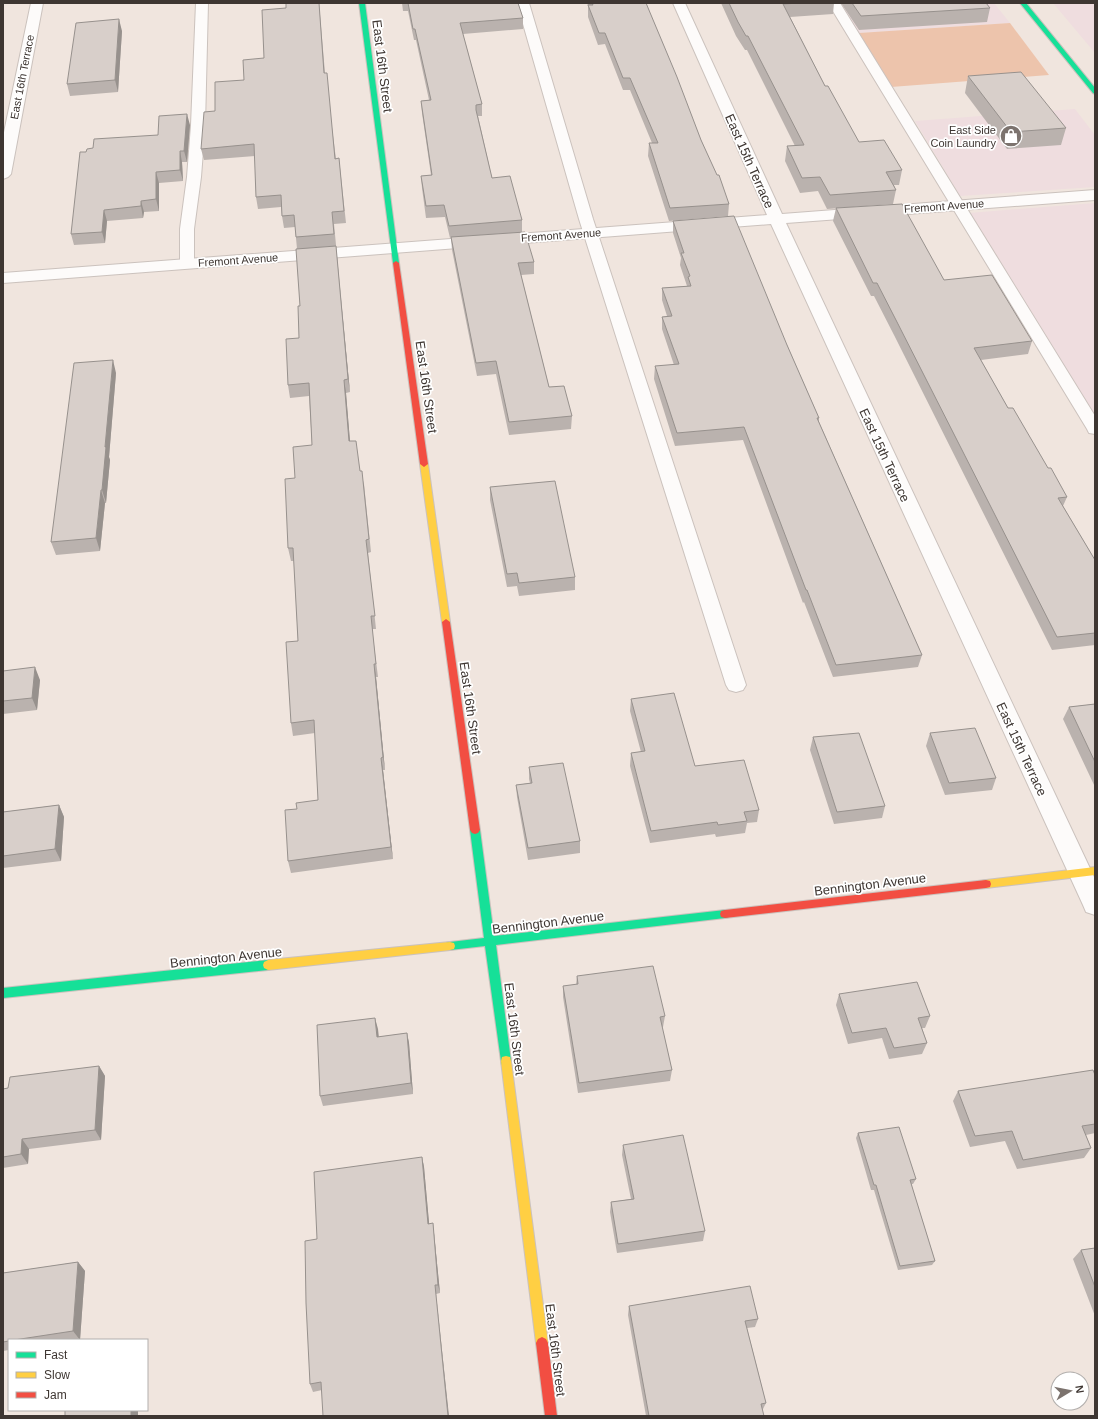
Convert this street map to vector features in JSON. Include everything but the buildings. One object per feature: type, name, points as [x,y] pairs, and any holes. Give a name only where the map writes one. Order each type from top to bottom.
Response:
[{"type":"street","name":"East 16th Terrace","points":[[3,174],[37,3]]},
{"type":"street","name":"East 16th Street","points":[[362,3],[394,248],[490,941],[551,1416]]},
{"type":"street","name":"East 15th Terrace","points":[[679,3],[776,219],[1088,872],[1095,905]]},
{"type":"street","points":[[1023,3],[1095,92]]},
{"type":"street","name":"Fremont Avenue","points":[[3,278],[1095,195]]},
{"type":"street","name":"Bennington Avenue","points":[[3,994],[490,941],[1088,872]]},
{"type":"lane","points":[[187,264],[187,229],[194,177],[198,125],[202,3]]},
{"type":"lane","points":[[523,3],[590,233],[736,685]]},
{"type":"lane","points":[[834,3],[1095,429]]},
{"type":"shaded area","points":[[828,3],[994,3],[1010,23],[846,34]]},
{"type":"shaded area","points":[[1053,3],[1095,3],[1095,53]]},
{"type":"shaded area","points":[[1010,23],[1049,75],[891,87],[859,33]]},
{"type":"shaded area","points":[[1075,109],[1095,135],[1095,187],[960,196],[915,121]]},
{"type":"shaded area","points":[[1095,203],[1095,415],[969,213]]},
{"type":"traffic: fast","points":[[362,3],[396,263]]},
{"type":"traffic: fast","points":[[1023,3],[1095,92]]},
{"type":"traffic: fast","points":[[475,830],[506,1061]]},
{"type":"traffic: fast","points":[[450,946],[725,914]]},
{"type":"traffic: fast","points":[[3,993],[268,965]]},
{"type":"traffic: slow","points":[[424,464],[446,622]]},
{"type":"traffic: slow","points":[[986,884],[1095,871]]},
{"type":"traffic: slow","points":[[268,965],[450,946]]},
{"type":"traffic: slow","points":[[506,1061],[542,1343]]},
{"type":"traffic: jam","points":[[396,263],[424,464]]},
{"type":"traffic: jam","points":[[446,622],[475,830]]},
{"type":"traffic: jam","points":[[725,914],[986,884]]},
{"type":"traffic: jam","points":[[542,1343],[551,1416]]},
{"type":"place","name":"East Side Coin Laundry","points":[[1011,136]]}]
